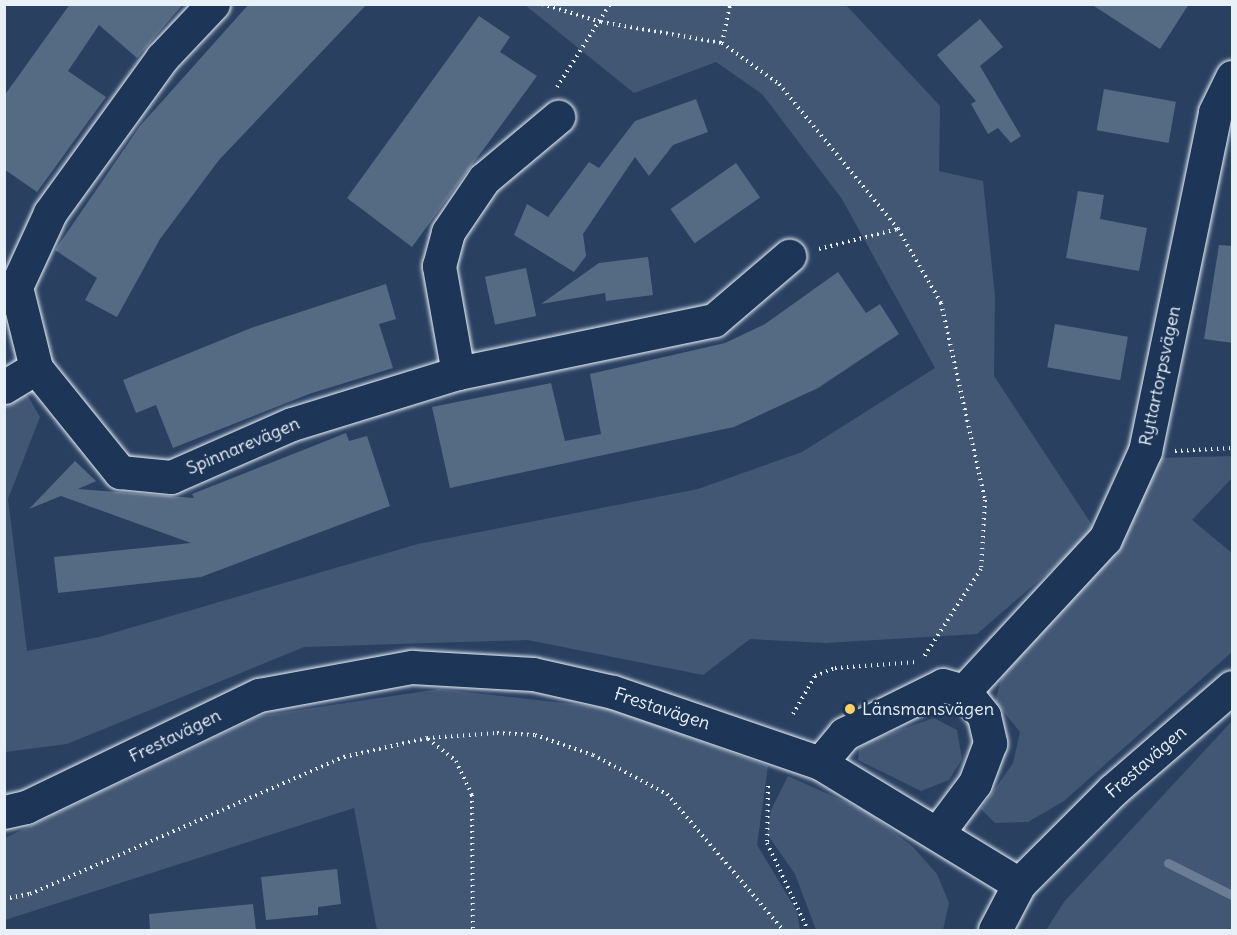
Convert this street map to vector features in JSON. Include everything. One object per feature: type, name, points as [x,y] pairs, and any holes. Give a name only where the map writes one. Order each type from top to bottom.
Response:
[{"type":"street","name":"Spinnarevägen","points":[[213,4],[162,58],[50,213],[27,255],[16,287],[18,307],[36,368],[120,472],[171,477],[292,424],[458,373],[714,320],[789,256]]},
{"type":"street","name":"Ryttartorpsvägen","points":[[964,691],[1105,539],[1144,451],[1215,112],[1233,77]]},
{"type":"street","points":[[458,373],[439,266],[448,232],[484,179],[558,117]]},
{"type":"street","points":[[4,387],[36,368]]},
{"type":"street","name":"Frestavägen","points":[[4,812],[26,807],[259,695],[412,667],[533,674],[613,692],[820,763],[939,831],[1019,884],[1113,790],[1233,687]]},
{"type":"street","points":[[820,763],[844,734],[943,686],[964,691],[984,716],[990,744],[975,783],[939,831]]},
{"type":"street","points":[[995,930],[1019,884]]},
{"type":"path","points":[[542,4],[601,22],[722,44],[779,84],[898,229],[941,303],[962,387],[985,500],[981,569],[921,661],[835,668],[815,676],[793,714]]},
{"type":"path","points":[[558,117],[557,88],[601,22],[610,4]]},
{"type":"path","points":[[722,44],[730,4]]},
{"type":"path","points":[[789,256],[898,229]]},
{"type":"path","points":[[1144,451],[1233,448]]},
{"type":"path","points":[[4,899],[30,894],[344,757],[427,738],[535,735],[593,755],[656,789],[783,930]]},
{"type":"path","points":[[427,738],[456,761],[472,795],[473,930]]},
{"type":"path","points":[[768,786],[767,843],[808,930]]},
{"type":"shaded area","points":[[525,5],[846,5],[940,106],[939,171],[983,181],[995,296],[994,376],[1096,531],[977,634],[825,643],[750,639],[703,675],[528,640],[304,647],[67,744],[5,752],[5,407],[26,393],[40,417],[8,499],[27,651],[99,637],[418,544],[698,489],[802,452],[935,368],[842,199],[762,94],[716,62],[634,93]]},
{"type":"shaded area","points":[[1232,456],[1232,478],[1192,520],[1232,553],[1232,652],[1064,801],[1028,822],[995,823],[981,809],[1013,763],[1020,732],[995,701],[1004,670],[1107,562],[1157,458]]},
{"type":"shaded area","points":[[439,689],[608,708],[768,766],[757,845],[797,911],[800,930],[377,930],[354,808],[5,920],[5,838],[259,716]]},
{"type":"shaded area","points":[[934,718],[957,730],[962,759],[949,780],[921,791],[858,760],[859,749],[870,740]]},
{"type":"shaded area","points":[[1232,721],[1232,930],[1046,930],[1064,902]]},
{"type":"shaded area","points":[[788,776],[868,812],[913,847],[937,874],[949,903],[943,930],[816,930],[795,874],[767,834],[771,810]]},
{"type":"building","points":[[70,4],[183,4],[137,58],[99,25],[68,71],[106,97],[37,192],[4,169],[4,96]]},
{"type":"building","points":[[249,4],[367,4],[219,160],[160,239],[117,317],[85,300],[97,278],[55,250],[140,126]]},
{"type":"building","points":[[1091,4],[1189,4],[1160,49]]},
{"type":"building","points":[[479,16],[510,37],[500,52],[537,76],[412,247],[347,198]]},
{"type":"building","points":[[980,19],[1003,47],[980,66],[1021,136],[1011,143],[998,128],[988,134],[971,104],[976,101],[937,55]]},
{"type":"building","points":[[1104,89],[1176,102],[1169,143],[1097,130]]},
{"type":"building","points":[[696,99],[708,132],[673,145],[649,176],[635,157],[583,234],[586,256],[574,272],[514,235],[527,204],[548,217],[589,162],[599,168],[635,121]]},
{"type":"building","points":[[736,163],[760,197],[695,243],[670,209]]},
{"type":"building","points":[[1078,191],[1104,195],[1100,219],[1147,228],[1139,271],[1066,258]]},
{"type":"building","points":[[1219,245],[1233,246],[1233,343],[1204,339]]},
{"type":"building","points":[[648,257],[653,295],[606,301],[605,293],[541,304],[599,263]]},
{"type":"building","points":[[526,268],[536,316],[495,325],[485,277]]},
{"type":"building","points":[[838,272],[866,313],[880,304],[899,334],[818,388],[734,427],[450,488],[432,407],[551,383],[565,441],[601,434],[590,374],[725,343],[765,324]]},
{"type":"building","points":[[386,284],[396,319],[379,324],[393,368],[309,394],[173,448],[156,405],[136,413],[123,380],[251,328]]},
{"type":"building","points":[[1055,324],[1128,337],[1120,380],[1047,367]]},
{"type":"building","points":[[346,433],[349,441],[367,436],[390,506],[201,577],[58,593],[54,557],[191,543],[61,496],[29,509],[75,461],[96,481],[78,489],[194,498],[192,494]]},
{"type":"building","points":[[337,869],[341,904],[318,907],[318,915],[266,920],[261,877]]},
{"type":"building","points":[[253,904],[256,930],[150,930],[149,914]]},
{"type":"waterway","points":[[1168,863],[1232,895]]},
{"type":"place","name":"Länsmansvägen","points":[[850,709]]}]
